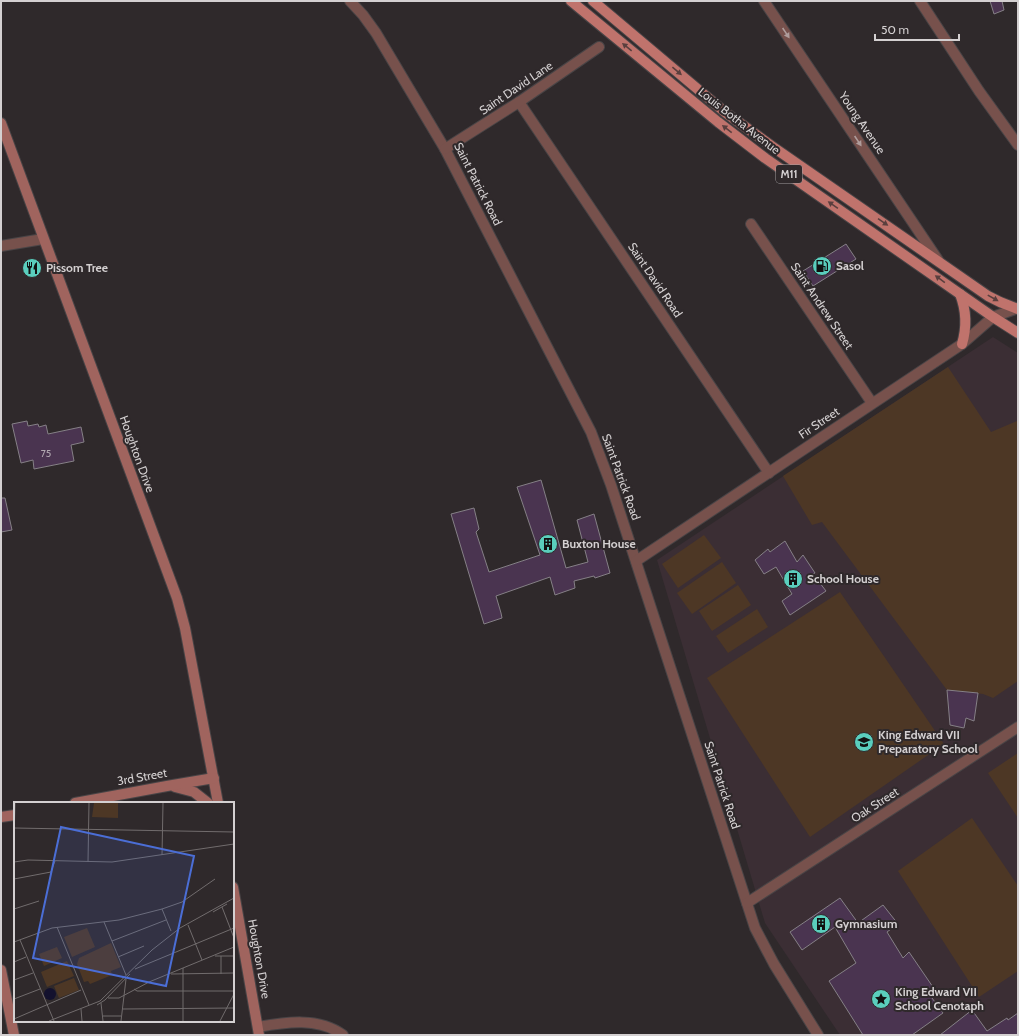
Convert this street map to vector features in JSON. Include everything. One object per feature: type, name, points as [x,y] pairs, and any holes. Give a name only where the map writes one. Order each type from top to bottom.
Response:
[{"type":"main road","name":"Louis Botha Avenue","points":[[571,1],[718,122],[765,158],[1018,333]]},
{"type":"main road","name":"Louis Botha Avenue","points":[[593,1],[726,113],[773,148],[938,260],[988,296],[1018,308]]},
{"type":"main road","points":[[960,294],[966,314],[966,324],[962,344]]},
{"type":"street","name":"Saint Patrick Road","points":[[350,1],[363,15],[376,33],[446,149],[591,432],[611,485],[747,904],[758,933],[774,964],[818,1035]]},
{"type":"street","name":"Young Avenue","points":[[764,1],[938,260]]},
{"type":"street","points":[[921,2],[979,91],[1018,145]]},
{"type":"street","name":"Saint David Lane","points":[[446,149],[520,102],[599,47]]},
{"type":"street","name":"Saint David Road","points":[[520,102],[769,473]]},
{"type":"street","name":"Houghton Drive","points":[[1,123],[177,598],[185,628],[218,802]]},
{"type":"street","name":"Saint Andrew Street","points":[[751,224],[872,403]]},
{"type":"street","points":[[1,246],[43,239]]},
{"type":"street","name":"Fir Street","points":[[636,561],[962,344],[993,317],[1018,308]]},
{"type":"street","name":"Oak Street","points":[[747,904],[1018,727]]},
{"type":"street","name":"3rd Street","points":[[80,802],[214,778]]},
{"type":"street","points":[[167,786],[194,792],[207,802]]},
{"type":"street","points":[[1,817],[14,815]]},
{"type":"street","name":"Houghton Drive","points":[[234,893],[259,1031]]},
{"type":"street","points":[[1,970],[14,1035]]},
{"type":"street","points":[[259,1031],[289,1022],[315,1024],[334,1030],[343,1035]]},
{"type":"shaded area","name":"King Edward VII Preparatory School","points":[[993,337],[1018,353],[1018,1035],[840,1035],[765,923],[657,560]]},
{"type":"shaded area","points":[[948,367],[991,432],[1017,421],[1018,422],[1018,681],[993,698],[983,694],[947,690],[822,522],[812,525],[783,476]]},
{"type":"shaded area","points":[[704,535],[721,558],[678,588],[662,564]]},
{"type":"shaded area","points":[[722,562],[736,583],[692,614],[677,593]]},
{"type":"shaded area","points":[[738,585],[751,605],[712,631],[699,611]]},
{"type":"shaded area","points":[[840,592],[944,744],[810,837],[707,678]]},
{"type":"shaded area","points":[[757,609],[768,627],[728,653],[716,636]]},
{"type":"shaded area","points":[[1018,753],[1018,818],[988,773]]},
{"type":"shaded area","points":[[972,818],[1018,886],[1018,971],[979,997],[898,871]]},
{"type":"building","points":[[990,1],[1002,1],[1004,10],[994,14]]},
{"type":"building","points":[[846,244],[856,259],[813,286],[803,271]]},
{"type":"building","points":[[27,421],[28,426],[38,424],[39,427],[46,425],[48,434],[81,427],[84,442],[71,445],[74,461],[34,469],[33,460],[21,463],[12,424]]},
{"type":"building","name":"Buxton House","points":[[541,480],[566,568],[588,562],[577,520],[594,514],[610,573],[595,578],[594,576],[574,581],[575,588],[555,595],[550,577],[496,596],[502,618],[484,624],[451,514],[474,508],[479,529],[476,532],[489,572],[540,555],[517,487]]},
{"type":"building","points":[[1,498],[5,498],[12,530],[1,532]]},
{"type":"building","name":"School House","points":[[785,541],[797,562],[803,555],[815,573],[813,574],[826,591],[790,615],[782,601],[792,594],[776,567],[764,574],[755,560],[768,549],[770,552]]},
{"type":"building","points":[[947,690],[978,693],[974,721],[966,718],[964,728],[950,725]]},
{"type":"building","points":[[840,898],[858,923],[883,905],[898,924],[887,932],[903,958],[909,952],[937,993],[932,998],[943,1013],[912,1035],[863,1035],[829,981],[856,963],[835,927],[802,950],[790,932]]},
{"type":"building","points":[[972,1010],[987,1031],[1018,1013],[1018,1035],[940,1035]]},
{"type":"place","name":"Sasol","points":[[822,266]]},
{"type":"place","name":"Pissom Tree","points":[[32,268]]},
{"type":"place","name":"Buxton House","points":[[548,544]]},
{"type":"place","name":"School House","points":[[793,579]]},
{"type":"place","name":"King Edward VII Preparatory School","points":[[864,742]]},
{"type":"place","name":"Gymnasium","points":[[821,924]]},
{"type":"place","name":"King Edward VII School Cenotaph","points":[[881,999]]}]
